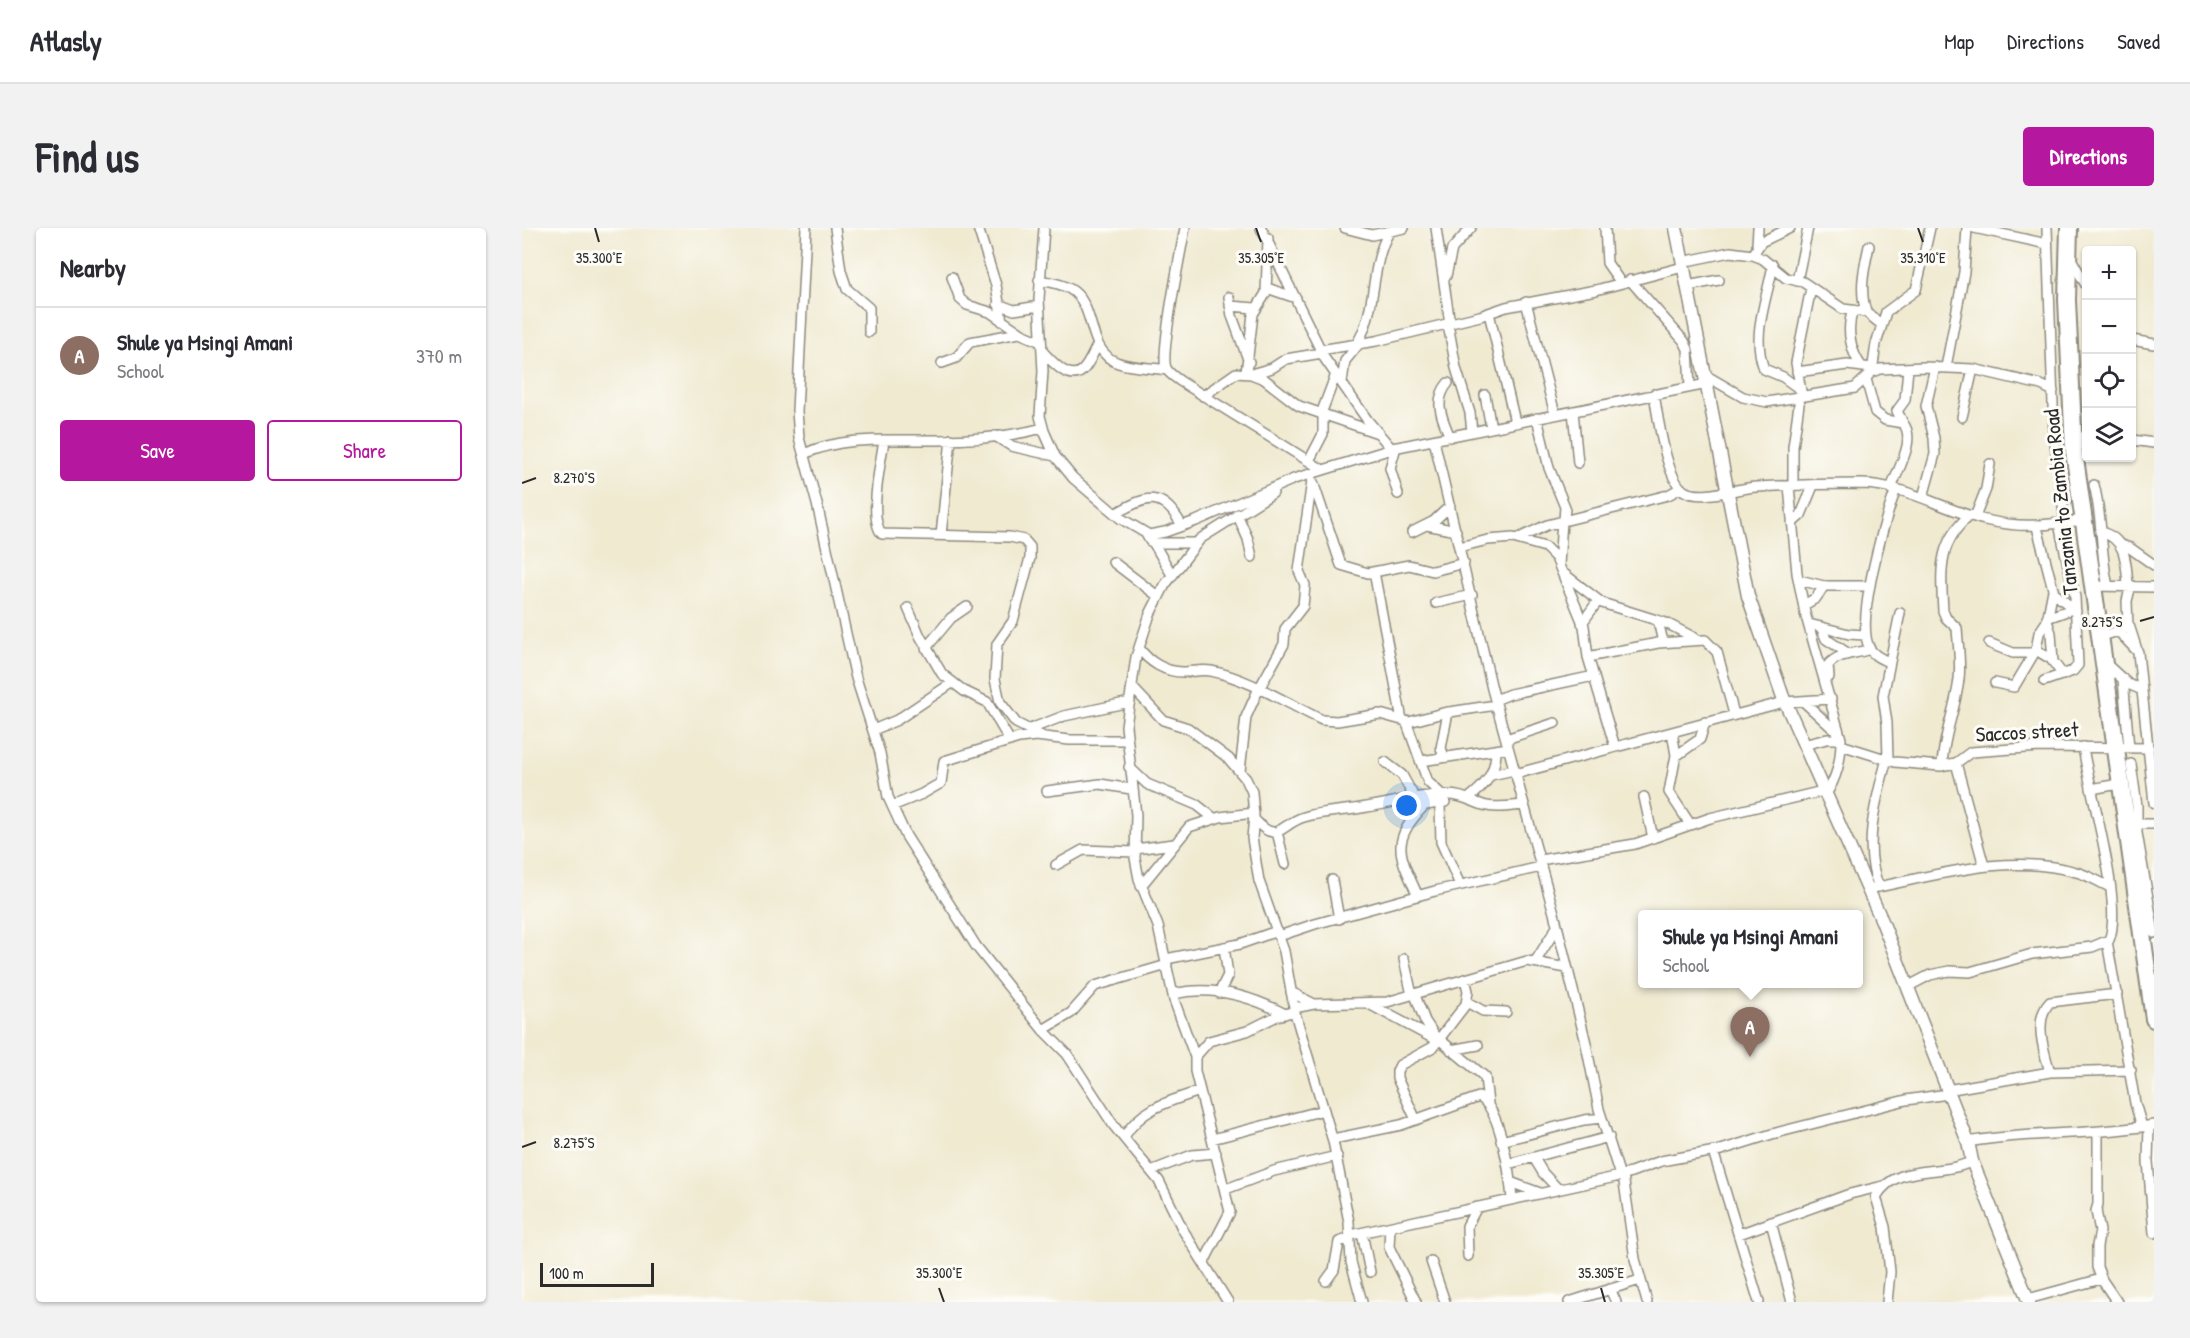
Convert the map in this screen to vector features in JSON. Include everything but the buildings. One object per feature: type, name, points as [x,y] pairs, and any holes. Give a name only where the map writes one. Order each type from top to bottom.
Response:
[{"type":"highway","name":"Tanzania to Zambia Road","points":[[2070,228],[2068,331],[2080,437],[2084,520],[2100,586],[2099,638],[2122,748],[2119,784],[2154,1019]]},
{"type":"street","points":[[806,228],[797,411],[799,438],[853,668],[873,730],[892,806],[910,843],[976,946],[1042,1030],[1067,1054],[1124,1137],[1151,1171],[1228,1302]]},
{"type":"street","points":[[835,228],[841,272],[847,289],[869,308],[869,332]]},
{"type":"street","points":[[978,228],[996,285],[1002,321]]},
{"type":"street","points":[[1044,228],[1039,280],[1042,346],[1040,416],[1043,428],[1055,456],[1073,478],[1114,514],[1146,534],[1172,575]]},
{"type":"street","points":[[1167,370],[1165,360],[1167,337],[1185,228]]},
{"type":"street","points":[[1261,228],[1321,351],[1378,433],[1394,448]]},
{"type":"street","points":[[1249,374],[1252,314],[1267,288],[1268,240],[1274,228]]},
{"type":"street","points":[[1345,228],[1362,230],[1372,235],[1404,228]]},
{"type":"street","points":[[1436,228],[1456,368],[1468,406],[1472,432]]},
{"type":"street","points":[[1445,281],[1452,249],[1471,228]]},
{"type":"street","points":[[1605,228],[1608,263],[1678,333],[1688,349],[1690,387]]},
{"type":"street","points":[[1676,228],[1748,596],[1784,702],[1824,794],[1873,888],[1907,987],[1968,1142],[1972,1161],[2028,1301],[2101,1279]]},
{"type":"street","points":[[1753,255],[1757,245],[1758,228]]},
{"type":"street","points":[[1757,245],[1790,228]]},
{"type":"street","points":[[1797,281],[1808,228]]},
{"type":"street","points":[[1146,534],[1157,534],[1182,526],[1298,478],[1311,477],[1323,470],[1394,448],[1690,387],[1706,380],[1754,401],[1780,401],[1801,395],[1855,388],[1868,372],[1886,312],[1916,290],[1930,228]]},
{"type":"street","points":[[1946,367],[1964,272],[1967,228]]},
{"type":"street","points":[[1974,228],[2047,244]]},
{"type":"street","points":[[2044,681],[2073,671],[2078,665],[2070,566],[2062,523],[2054,434],[2047,228]]},
{"type":"street","points":[[1309,461],[1323,434],[1322,414],[1345,361],[1357,345],[1365,328],[1380,252],[1389,232]]},
{"type":"street","points":[[1866,312],[1862,300],[1862,284],[1869,246]]},
{"type":"street","points":[[1249,374],[1272,369],[1286,359],[1449,324],[1526,302],[1626,282],[1730,252],[1753,255],[1773,265],[1780,274],[1811,288],[1843,309],[1866,312],[1882,325]]},
{"type":"street","points":[[2068,255],[2082,278]]},
{"type":"street","points":[[1773,265],[1758,340],[1764,369],[1780,375],[1801,395]]},
{"type":"street","points":[[952,277],[960,299],[967,305],[990,312],[1042,346],[1066,372],[1084,370],[1098,344]]},
{"type":"street","points":[[1039,280],[1064,286],[1079,296],[1086,308],[1098,344],[1113,360],[1167,370],[1203,396],[1323,470]]},
{"type":"street","points":[[1687,286],[1719,280]]},
{"type":"street","points":[[1267,288],[1296,298]]},
{"type":"street","points":[[1042,1030],[1071,1013],[1095,986],[1166,962],[1339,919],[1540,863],[1635,844],[1690,824],[1824,794],[1836,778],[1841,759],[1841,739],[1799,580],[1792,523],[1791,486],[1793,447],[1801,395],[1796,371],[1811,288]]},
{"type":"street","points":[[1249,362],[1242,347],[1230,301],[1256,308]]},
{"type":"street","points":[[1526,302],[1556,414]]},
{"type":"street","points":[[998,304],[1014,310],[1039,306]]},
{"type":"street","points":[[1014,310],[1021,334]]},
{"type":"street","points":[[1853,310],[1852,347],[1868,372],[1875,412],[1885,420],[1903,423]]},
{"type":"street","points":[[1489,313],[1515,422]]},
{"type":"street","points":[[1678,333],[1694,320]]},
{"type":"street","points":[[942,363],[956,358],[970,342],[1021,334]]},
{"type":"street","points":[[2136,341],[2154,344]]},
{"type":"street","points":[[1780,375],[1847,365],[1868,372],[1946,367],[1973,369],[2041,385],[2053,392]]},
{"type":"street","points":[[1923,497],[1935,454],[1934,438],[1926,406],[1935,367]]},
{"type":"street","points":[[1889,662],[1870,649],[1865,635],[1870,586],[1893,489],[1907,447],[1908,432],[1897,411],[1905,400],[1908,369]]},
{"type":"street","points":[[1962,417],[1973,369]]},
{"type":"street","points":[[1203,396],[1236,373],[1249,374],[1264,379],[1299,406],[1378,433]]},
{"type":"street","points":[[1448,383],[1440,395],[1439,402],[1441,417],[1450,437]]},
{"type":"street","points":[[1654,394],[1670,472],[1681,488],[1696,494],[1728,489],[1866,484],[1923,497],[1973,516],[2037,527],[2084,520]]},
{"type":"street","points":[[1485,395],[1491,428]]},
{"type":"street","points":[[1573,411],[1578,463]]},
{"type":"street","points":[[1537,418],[1549,468],[1564,507],[1561,569],[1582,623],[1588,657],[1615,747]]},
{"type":"street","points":[[804,454],[819,446],[842,442],[995,436],[1043,428]]},
{"type":"street","points":[[995,436],[1011,446],[1055,456]]},
{"type":"street","points":[[941,535],[951,439]]},
{"type":"street","points":[[884,440],[875,511],[877,529],[882,534],[1018,538],[1030,547],[1030,558],[1012,621],[997,644],[995,679],[1000,702],[1016,723],[1042,736]]},
{"type":"street","points":[[1434,440],[1496,702],[1557,927],[1602,1118],[1622,1176],[1640,1280],[1647,1302]]},
{"type":"street","points":[[2136,441],[2154,443]]},
{"type":"street","points":[[1394,448],[1390,468],[1398,494]]},
{"type":"street","points":[[1942,766],[1959,678],[1960,659],[1957,628],[1946,618],[1943,611],[1941,561],[1954,530],[1973,516],[1986,489],[1990,464]]},
{"type":"street","points":[[1311,477],[1338,562],[1346,567],[1374,572],[1408,564],[1433,571],[1464,563]]},
{"type":"street","points":[[1240,771],[1246,717],[1259,688],[1284,644],[1285,629],[1304,606],[1305,585],[1299,571],[1311,477]]},
{"type":"street","points":[[1204,1262],[1228,1219],[1229,1202],[1200,1091],[1195,1057],[1173,994],[1158,926],[1141,886],[1135,851],[1136,815],[1131,788],[1126,726],[1139,648],[1150,614],[1172,575],[1196,543],[1237,514],[1298,478]]},
{"type":"street","points":[[2094,485],[2100,532],[2100,586],[2154,587]]},
{"type":"street","points":[[1792,523],[1801,514],[1813,486]]},
{"type":"street","points":[[1517,539],[1563,520],[1668,495],[1681,488]]},
{"type":"street","points":[[1114,514],[1136,503],[1160,500],[1171,506],[1182,526]]},
{"type":"street","points":[[1412,532],[1427,525],[1450,506]]},
{"type":"street","points":[[1237,514],[1248,539],[1252,557]]},
{"type":"street","points":[[1427,525],[1456,531]]},
{"type":"street","points":[[2037,527],[2053,590],[2059,600],[2074,610]]},
{"type":"street","points":[[2100,532],[2116,537],[2125,557],[2130,585],[2127,601],[2128,625],[2138,653],[2140,689],[2148,719],[2154,803]]},
{"type":"street","points":[[1460,547],[1488,540],[1517,539],[1545,547],[1561,569],[1598,601],[1658,621],[1711,643],[1717,652],[1734,714]]},
{"type":"street","points":[[1153,542],[1196,543]]},
{"type":"street","points":[[2121,545],[2154,565]]},
{"type":"street","points":[[1113,562],[1159,597]]},
{"type":"street","points":[[1374,572],[1404,721],[1428,782],[1441,800],[1441,842],[1460,885]]},
{"type":"street","points":[[1799,580],[1824,586],[1870,586]]},
{"type":"street","points":[[1804,605],[1816,598],[1824,586]]},
{"type":"street","points":[[1995,682],[2014,687],[2035,652],[2039,633],[2047,619],[2053,590]]},
{"type":"street","points":[[1436,603],[1472,595]]},
{"type":"street","points":[[1582,623],[1598,601]]},
{"type":"street","points":[[926,648],[951,618],[967,607]]},
{"type":"street","points":[[908,608],[926,648],[942,674],[952,683],[992,707],[1003,733],[1010,741]]},
{"type":"street","points":[[2047,619],[2074,610]]},
{"type":"street","points":[[1873,888],[1871,839],[1887,760],[1887,723],[1882,696],[1900,614]]},
{"type":"street","points":[[2047,619],[2051,633],[2052,662]]},
{"type":"street","points":[[1658,621],[1663,642]]},
{"type":"street","points":[[1809,624],[1844,633],[1865,635]]},
{"type":"street","points":[[2099,638],[2119,632],[2128,625]]},
{"type":"street","points":[[1821,627],[1826,639],[1846,651]]},
{"type":"street","points":[[2119,632],[2138,653]]},
{"type":"street","points":[[1844,633],[1846,651]]},
{"type":"street","points":[[1588,657],[1695,638]]},
{"type":"street","points":[[1989,643],[2013,653],[2035,652],[2052,662],[2063,675]]},
{"type":"street","points":[[1139,648],[1147,658],[1162,668],[1183,672],[1211,671],[1259,688],[1322,720],[1336,721],[1380,714],[1404,721],[1496,702],[1510,694],[1594,676]]},
{"type":"street","points":[[1826,681],[1830,663],[1841,654],[1846,651],[1870,649]]},
{"type":"street","points":[[2102,660],[2123,679],[2140,689]]},
{"type":"street","points":[[2123,679],[2127,723],[2122,748],[2131,764],[2137,828],[2150,880],[2154,933]]},
{"type":"street","points":[[873,730],[910,712],[933,693],[952,683]]},
{"type":"street","points":[[1133,688],[1163,720],[1188,728],[1210,743],[1240,771],[1252,792],[1254,816],[1252,838],[1259,881],[1278,934],[1291,992],[1291,1011],[1333,1139],[1351,1237],[1352,1262],[1362,1302]]},
{"type":"street","points":[[1491,775],[1515,772],[1784,702],[1831,699]]},
{"type":"street","points":[[1803,701],[1841,739]]},
{"type":"street","points":[[1030,729],[1064,716],[1130,702]]},
{"type":"street","points":[[1444,757],[1441,748],[1447,731],[1448,712]]},
{"type":"street","points":[[2127,723],[2148,719]]},
{"type":"street","points":[[1676,756],[1700,739],[1705,722]]},
{"type":"street","points":[[1421,761],[1496,750],[1555,723]]},
{"type":"street","points":[[1672,732],[1676,756],[1669,792],[1690,824]]},
{"type":"street","points":[[892,806],[922,794],[941,783],[944,761],[1010,741],[1042,736],[1127,740]]},
{"type":"street","points":[[1803,745],[1827,739],[1841,739]]},
{"type":"street","name":"Saccos street","points":[[1841,739],[1887,760],[1942,766],[1956,763],[1971,752],[2083,747],[2150,748]]},
{"type":"street","points":[[1907,987],[1930,975],[1949,971],[1970,972],[2032,954],[2092,947],[2107,941],[2112,933],[2109,869],[2083,747]]},
{"type":"street","points":[[1469,798],[1485,786],[1496,764],[1496,750]]},
{"type":"street","points":[[1385,762],[1402,775],[1414,797]]},
{"type":"street","points":[[1956,763],[1984,866]]},
{"type":"street","points":[[2131,764],[2151,774]]},
{"type":"street","points":[[1129,766],[1147,784],[1197,805],[1215,819]]},
{"type":"street","points":[[1047,791],[1100,784],[1160,791]]},
{"type":"street","points":[[2091,789],[2119,784]]},
{"type":"street","points":[[1396,801],[1413,807],[1423,807],[1458,796],[1484,805],[1524,805]]},
{"type":"street","points":[[1254,816],[1268,832],[1277,832],[1299,818],[1314,814],[1414,797],[1441,800]]},
{"type":"street","points":[[1644,797],[1653,838]]},
{"type":"street","points":[[1418,896],[1407,872],[1400,844],[1403,832],[1423,807]]},
{"type":"street","points":[[1141,886],[1190,827],[1215,819],[1254,816]]},
{"type":"street","points":[[2137,828],[2154,824]]},
{"type":"street","points":[[2129,853],[2137,828]]},
{"type":"street","points":[[1277,832],[1285,864]]},
{"type":"street","points":[[1056,865],[1083,850],[1135,851],[1174,844]]},
{"type":"street","points":[[1873,888],[1984,866],[2047,866],[2077,872],[2110,887]]},
{"type":"street","points":[[1332,880],[1339,919]]},
{"type":"street","points":[[1535,962],[1557,927]]},
{"type":"street","points":[[2107,941],[2135,1103],[2149,1126],[2148,1161],[2154,1233]]},
{"type":"street","points":[[1219,993],[1228,975],[1224,947]]},
{"type":"street","points":[[1404,959],[1414,995],[1438,1040]]},
{"type":"street","points":[[1195,1057],[1209,1041],[1246,1031],[1291,1011],[1314,1004],[1369,1004],[1414,995],[1508,965],[1535,962],[1567,968]]},
{"type":"street","points":[[1416,1120],[1397,1071],[1400,1065],[1422,1054],[1438,1040],[1467,1002],[1465,979]]},
{"type":"street","points":[[1173,994],[1194,990],[1219,993],[1263,1002],[1291,1011]]},
{"type":"street","points":[[1291,992],[1314,1004]]},
{"type":"street","points":[[2050,1072],[2043,1048],[2042,1015],[2044,1008],[2050,1002],[2117,994]]},
{"type":"street","points":[[1467,1002],[1483,1011],[1506,1011]]},
{"type":"street","points":[[1369,1004],[1438,1040],[1485,1077],[1488,1104],[1508,1164],[1512,1199]]},
{"type":"street","points":[[1451,1050],[1478,1045]]},
{"type":"street","points":[[1326,1281],[1334,1270],[1339,1242],[1362,1233],[1622,1176],[1661,1161],[1713,1151],[1906,1100],[2050,1072],[2131,1070]]},
{"type":"street","points":[[1124,1137],[1131,1124],[1158,1105],[1200,1091]]},
{"type":"street","points":[[1333,1139],[1416,1120],[1474,1097],[1479,1097],[1488,1104]]},
{"type":"street","points":[[1212,1139],[1324,1110]]},
{"type":"street","points":[[1501,1141],[1584,1120],[1602,1118]]},
{"type":"street","points":[[1968,1142],[2018,1135],[2098,1132],[2149,1126]]},
{"type":"street","points":[[2098,1132],[2098,1204],[2096,1211],[2100,1231],[2096,1257],[2101,1279],[2117,1302]]},
{"type":"street","points":[[1508,1164],[1609,1137]]},
{"type":"street","points":[[1713,1151],[1759,1302]]},
{"type":"street","points":[[1151,1171],[1169,1162],[1192,1155],[1215,1154]]},
{"type":"street","points":[[1226,1189],[1274,1171],[1337,1156]]},
{"type":"street","points":[[1534,1158],[1543,1173],[1558,1189]]},
{"type":"street","points":[[1739,1234],[1850,1194],[1882,1186],[1901,1175],[1924,1170],[1943,1170],[1972,1161]]},
{"type":"street","points":[[1510,1182],[1540,1193]]},
{"type":"street","points":[[1882,1186],[1876,1197],[1885,1227],[1889,1262],[1887,1302]]},
{"type":"street","points":[[1468,1256],[1467,1226],[1477,1207]]},
{"type":"street","points":[[1771,1222],[1792,1302]]},
{"type":"street","points":[[1390,1227],[1389,1247],[1416,1302]]},
{"type":"street","points":[[1362,1233],[1370,1272]]},
{"type":"street","points":[[1431,1261],[1445,1302]]},
{"type":"street","points":[[1569,1302],[1640,1280]]},
{"type":"street","points":[[1610,1289],[1616,1302]]},
{"type":"place","name":"Shule ya Msingi Amani","points":[[1750,1057]]}]
